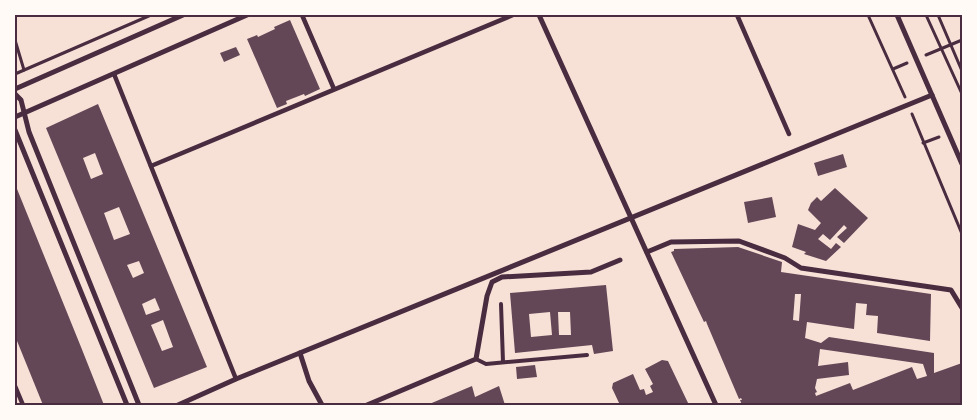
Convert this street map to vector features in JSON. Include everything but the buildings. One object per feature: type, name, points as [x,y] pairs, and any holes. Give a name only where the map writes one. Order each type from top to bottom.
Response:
[{"type":"street","points":[[15,89],[183,15]]},
{"type":"street","points":[[15,117],[247,15]]},
{"type":"street","points":[[302,15],[334,89]]},
{"type":"street","points":[[151,166],[512,15]]},
{"type":"street","points":[[539,15],[716,405]]},
{"type":"street","points":[[737,15],[789,134]]},
{"type":"street","points":[[897,15],[962,164]]},
{"type":"street","points":[[114,74],[236,379]]},
{"type":"street","points":[[15,94],[21,100],[29,132],[140,405]]},
{"type":"street","points":[[178,405],[236,379],[932,94]]},
{"type":"street","points":[[15,130],[127,405]]},
{"type":"street","points":[[647,252],[671,242],[739,242],[785,258],[801,268],[951,290],[962,308]]},
{"type":"street","points":[[368,405],[476,359],[487,296],[492,282],[502,277],[591,272],[620,260]]},
{"type":"street","points":[[300,353],[309,381],[322,405]]},
{"type":"street","points":[[15,386],[23,405]]},
{"type":"lane","points":[[501,304],[503,362]]},
{"type":"lane","points":[[476,359],[486,364],[586,355]]},
{"type":"path","points":[[15,74],[151,15]]},
{"type":"path","points":[[868,15],[962,234]]},
{"type":"path","points":[[926,15],[962,94]]},
{"type":"path","points":[[938,15],[962,71]]},
{"type":"path","points":[[15,40],[24,70]]},
{"type":"path","points":[[924,56],[962,40]]},
{"type":"path","points":[[892,69],[906,63]]},
{"type":"path","points":[[923,143],[939,137]]}]
